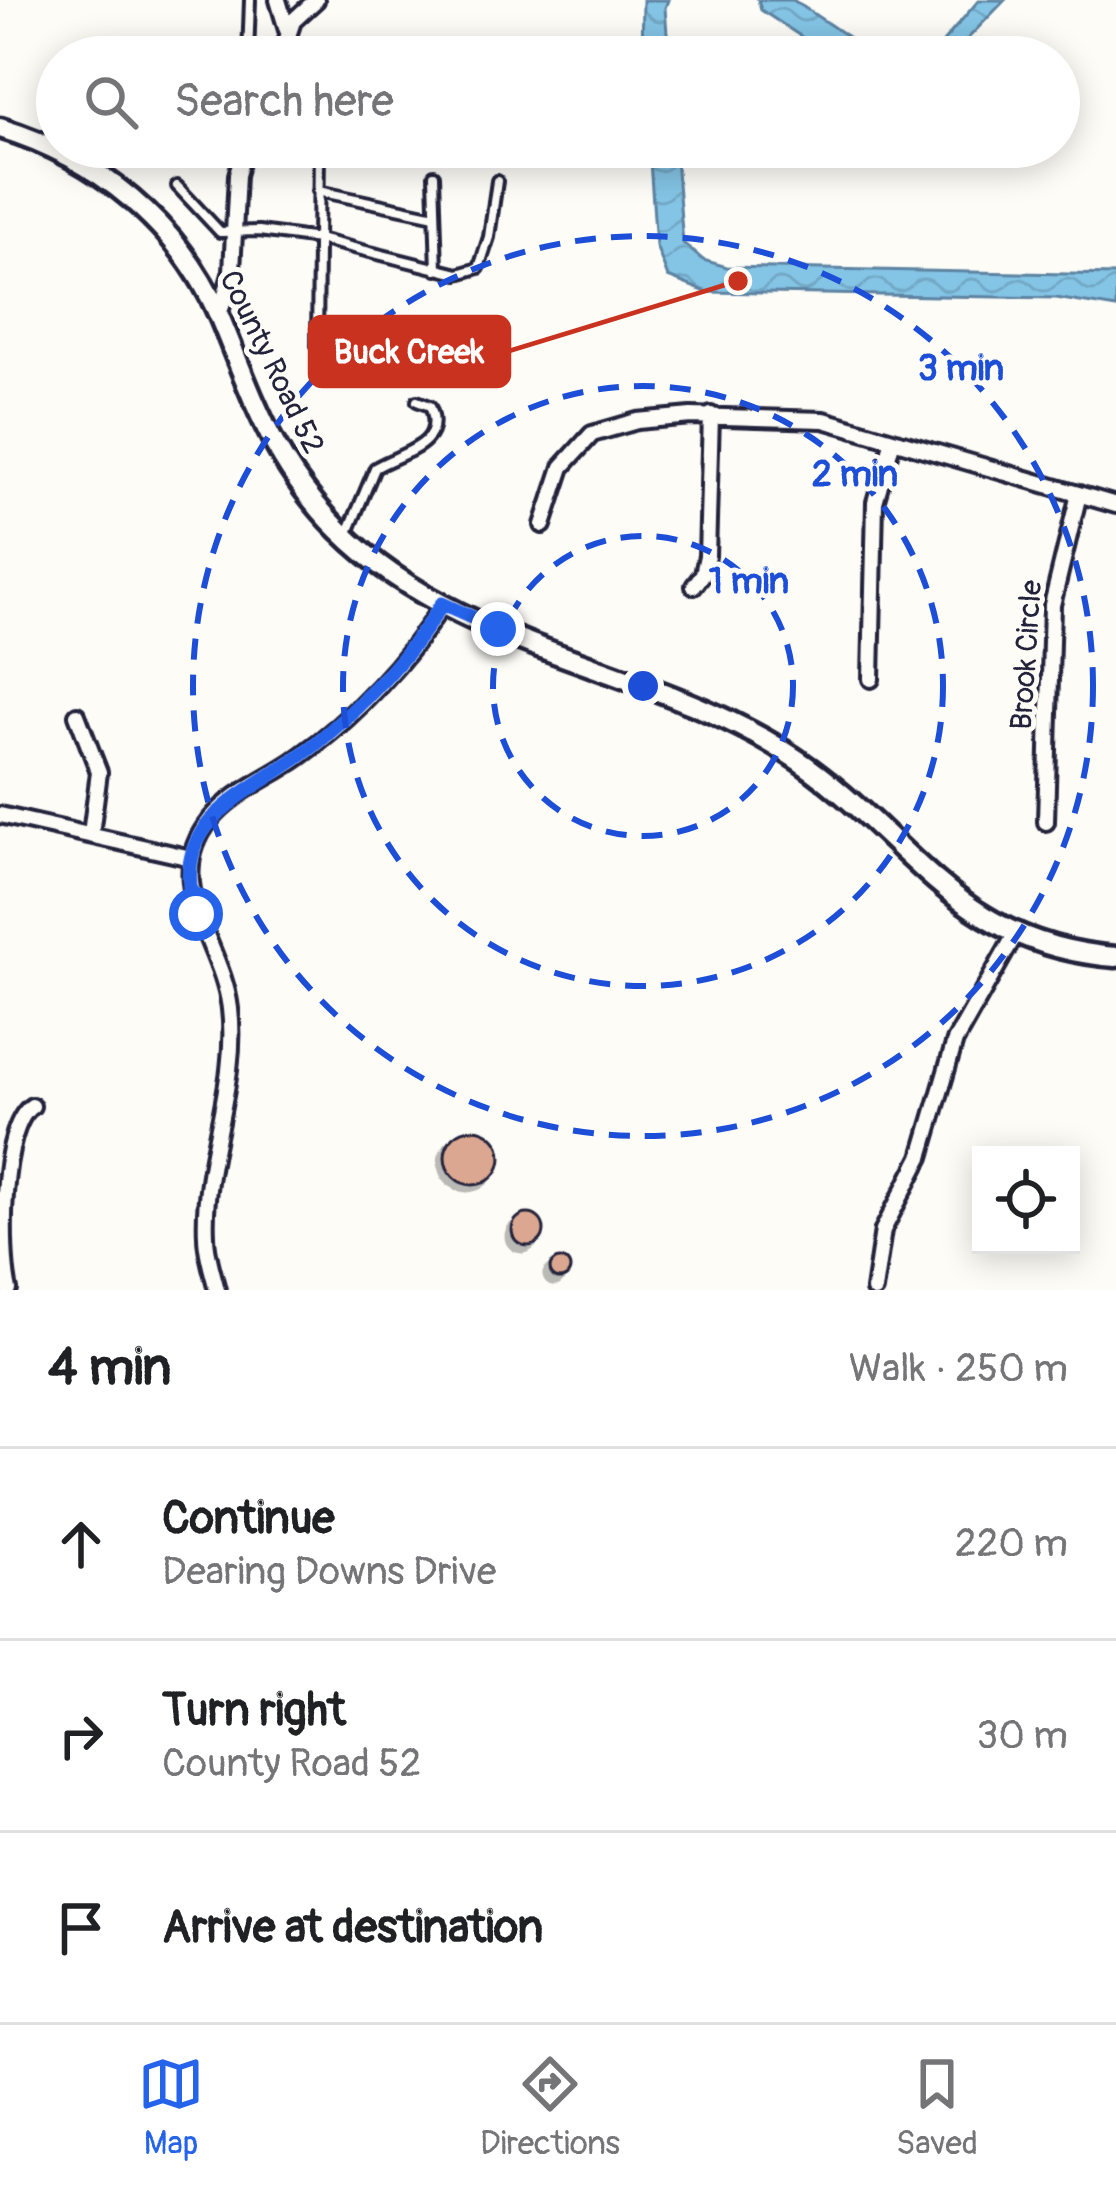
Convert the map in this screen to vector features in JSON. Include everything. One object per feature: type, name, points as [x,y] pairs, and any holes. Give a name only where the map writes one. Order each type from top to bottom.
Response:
[{"type":"street","points":[[278,0],[286,36]]},
{"type":"street","points":[[287,30],[316,0]]},
{"type":"street","name":"County Road 52","points":[[0,128],[36,140]]},
{"type":"street","name":"County Road 52","points":[[92,168],[128,194],[185,258],[219,316],[268,435],[309,497],[346,537],[392,574],[442,604],[762,737],[848,798],[954,897],[1016,934],[1067,950],[1116,957]]},
{"type":"street","points":[[219,316],[232,271],[240,168]]},
{"type":"street","points":[[694,586],[707,556],[711,415]]},
{"type":"street","points":[[543,525],[562,467],[592,434],[637,421],[711,415],[824,419],[1116,505]]},
{"type":"street","points":[[871,679],[875,502],[892,440]]},
{"type":"street","name":"Brook Circle","points":[[1046,822],[1052,605],[1079,494]]},
{"type":"street","points":[[217,1290],[207,1247],[206,1212],[226,1076],[230,1008],[225,982],[193,904],[191,858],[204,829],[226,804],[296,759],[345,718],[406,652],[442,604]]},
{"type":"street","points":[[77,716],[99,772],[91,834]]},
{"type":"street","points":[[0,815],[191,858]]},
{"type":"street","points":[[874,1290],[883,1229],[921,1156],[955,1041],[1016,934]]},
{"type":"street","points":[[9,1290],[1,1246],[3,1198],[20,1117],[32,1106]]},
{"type":"lane","points":[[249,36],[250,0]]},
{"type":"lane","points":[[317,346],[319,168]]},
{"type":"lane","points":[[434,176],[436,270]]},
{"type":"lane","points":[[177,186],[215,229],[318,239],[458,274],[479,268],[497,181]]},
{"type":"lane","points":[[318,191],[435,215]]},
{"type":"lane","points":[[346,537],[375,467],[423,446],[432,435],[435,417],[430,406],[416,401]]},
{"type":"water","points":[[643,0],[668,0],[667,36],[642,36]]},
{"type":"water","points":[[758,0],[793,0],[847,36],[800,36],[761,10]]},
{"type":"water","points":[[979,0],[1005,0],[970,36],[948,36]]},
{"type":"water","points":[[650,168],[677,168],[683,243],[703,260],[727,267],[1116,275],[1116,308],[1056,298],[706,292],[668,277],[656,246]]},
{"type":"building","points":[[473,1129],[493,1137],[501,1157],[493,1177],[473,1185],[453,1177],[445,1157],[453,1137]]},
{"type":"building","points":[[528,1214],[539,1219],[544,1230],[539,1241],[528,1246],[517,1241],[512,1230],[517,1219]]},
{"type":"building","points":[[560,1259],[570,1269],[560,1279],[550,1269]]},
{"type":"place","name":"Buck Creek","points":[[738,281]]},
{"type":"route","points":[[196,914],[191,858],[204,829],[226,804],[296,759],[345,718],[394,666],[442,604],[498,629]]}]
